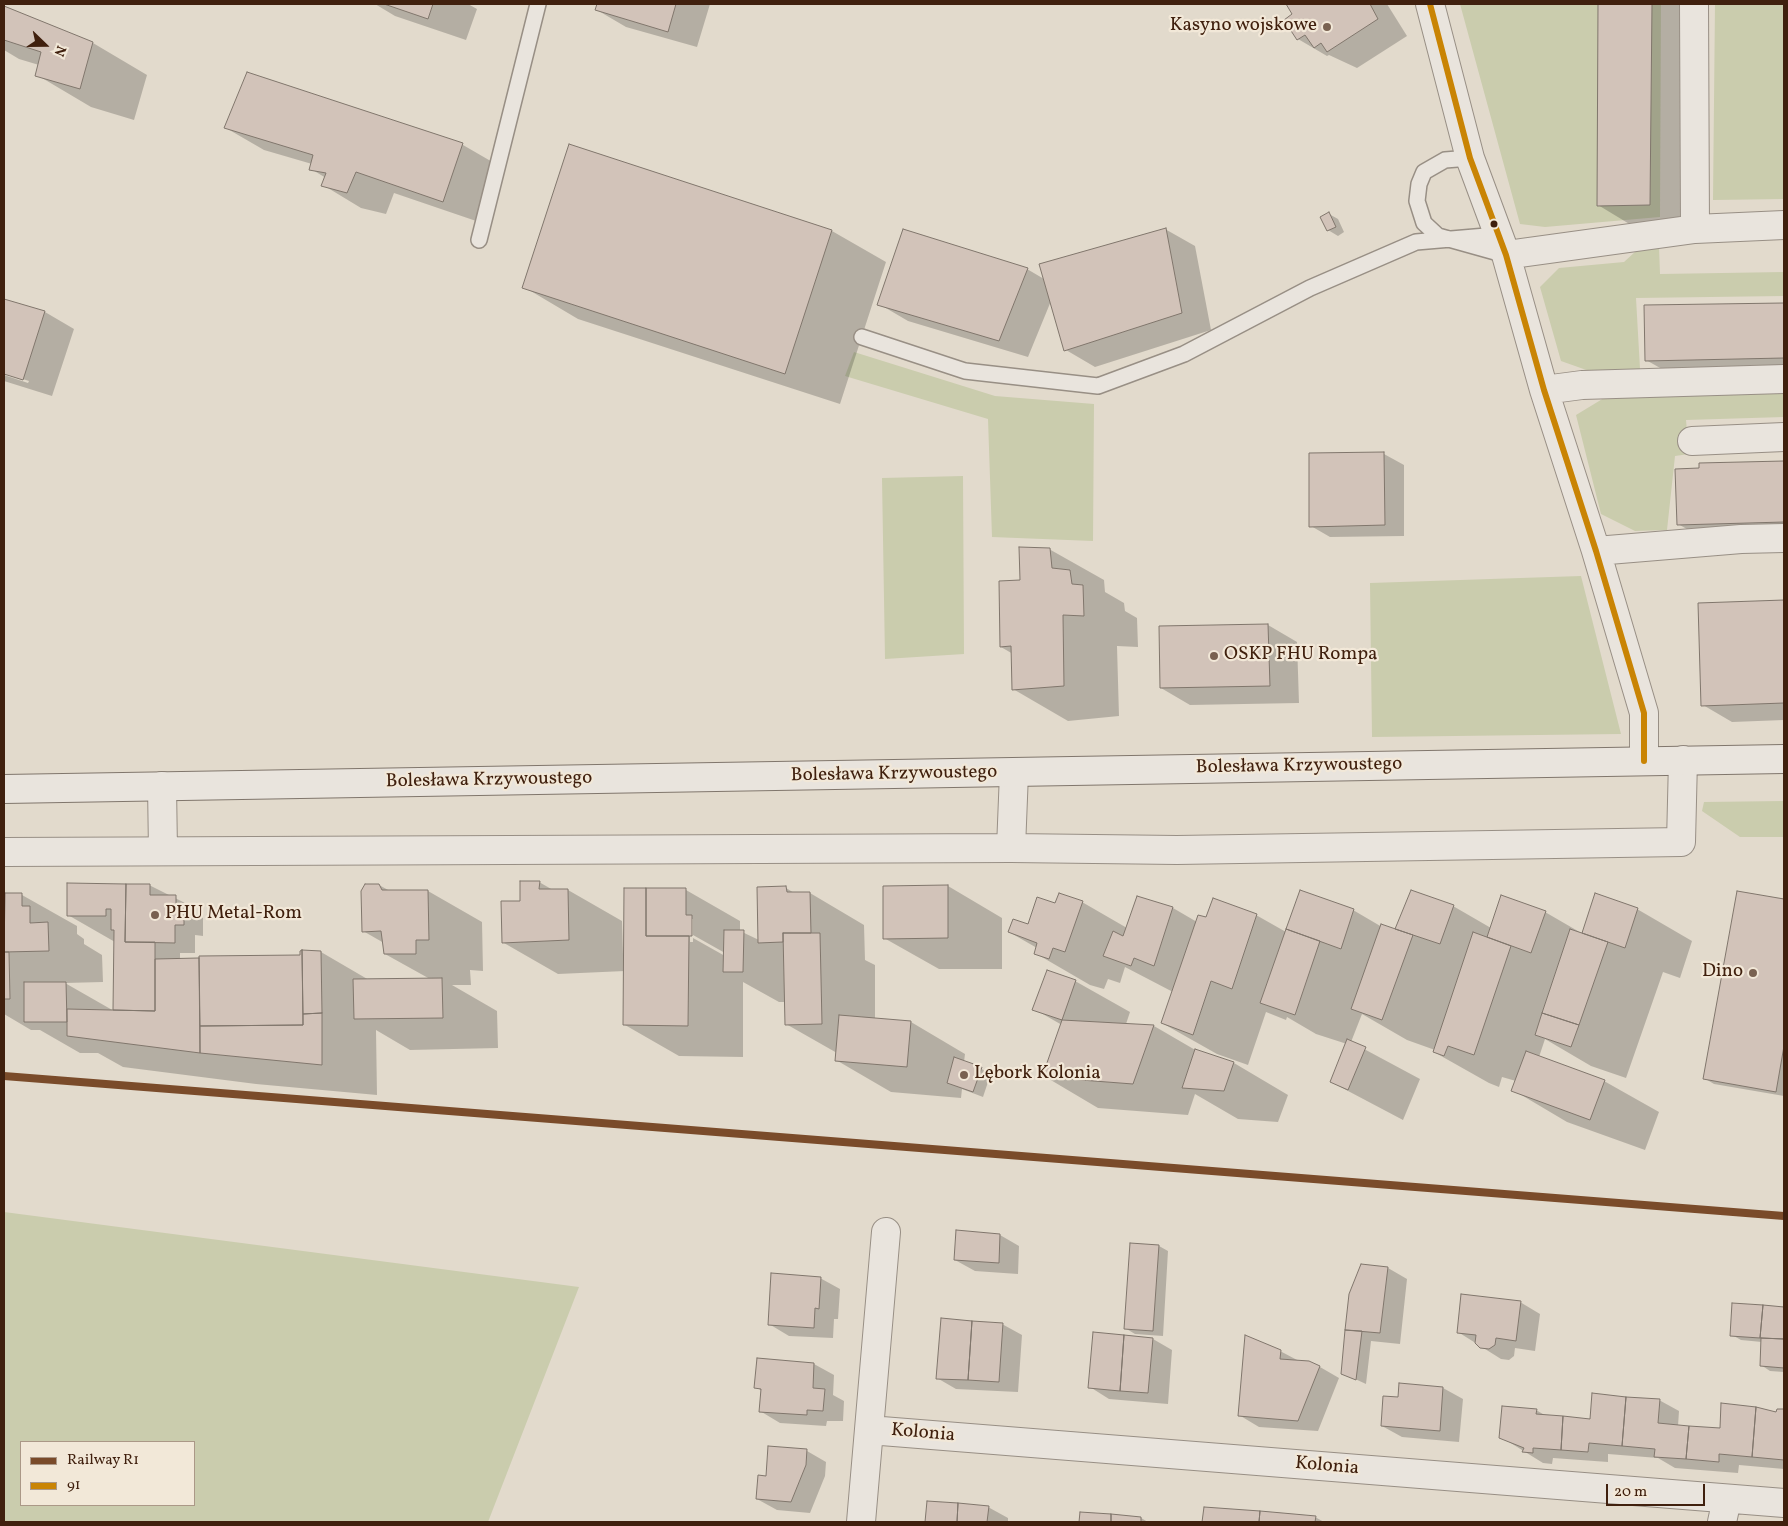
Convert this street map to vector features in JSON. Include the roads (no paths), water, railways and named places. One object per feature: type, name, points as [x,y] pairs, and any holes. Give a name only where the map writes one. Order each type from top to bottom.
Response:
[{"type":"street","points":[[1430,4],[1470,158],[1502,245],[1544,390],[1596,550],[1644,713],[1644,761]]},
{"type":"street","points":[[1694,4],[1695,229]]},
{"type":"street","points":[[1502,245],[1695,229],[1784,225]]},
{"type":"street","points":[[1544,390],[1582,385],[1784,379]]},
{"type":"street","points":[[1692,441],[1784,437]]},
{"type":"street","points":[[1596,550],[1741,539],[1784,538]]},
{"type":"street","name":"Bolesława Krzywoustego","points":[[4,789],[1014,773],[1784,758]]},
{"type":"street","points":[[4,852],[1011,848],[1177,850],[1681,842],[1684,760]]},
{"type":"street","points":[[1011,848],[1014,773]]},
{"type":"street","points":[[162,786],[162,851]]},
{"type":"street","points":[[861,1522],[886,1232]]},
{"type":"street","name":"Kolonia","points":[[869,1430],[1725,1511],[1784,1504]]},
{"type":"lane","points":[[479,240],[538,4]]},
{"type":"lane","points":[[1470,158],[1445,160],[1429,167],[1424,172],[1419,184],[1417,201],[1424,223],[1438,236],[1448,239],[1502,245]]},
{"type":"lane","points":[[862,336],[965,371],[1098,386],[1184,354],[1310,288],[1416,242],[1448,239],[1502,245]]},
{"type":"rail line","name":"R1","points":[[4,1076],[1784,1216]]},
{"type":"place","name":"Kasyno wojskowe","points":[[1327,27]]},
{"type":"place","name":"OSKP FHU Rompa","points":[[1214,656]]},
{"type":"place","name":"PHU Metal-Rom","points":[[155,915]]},
{"type":"place","name":"Dino","points":[[1753,973]]},
{"type":"place","name":"Lębork Kolonia","points":[[964,1075]]}]
